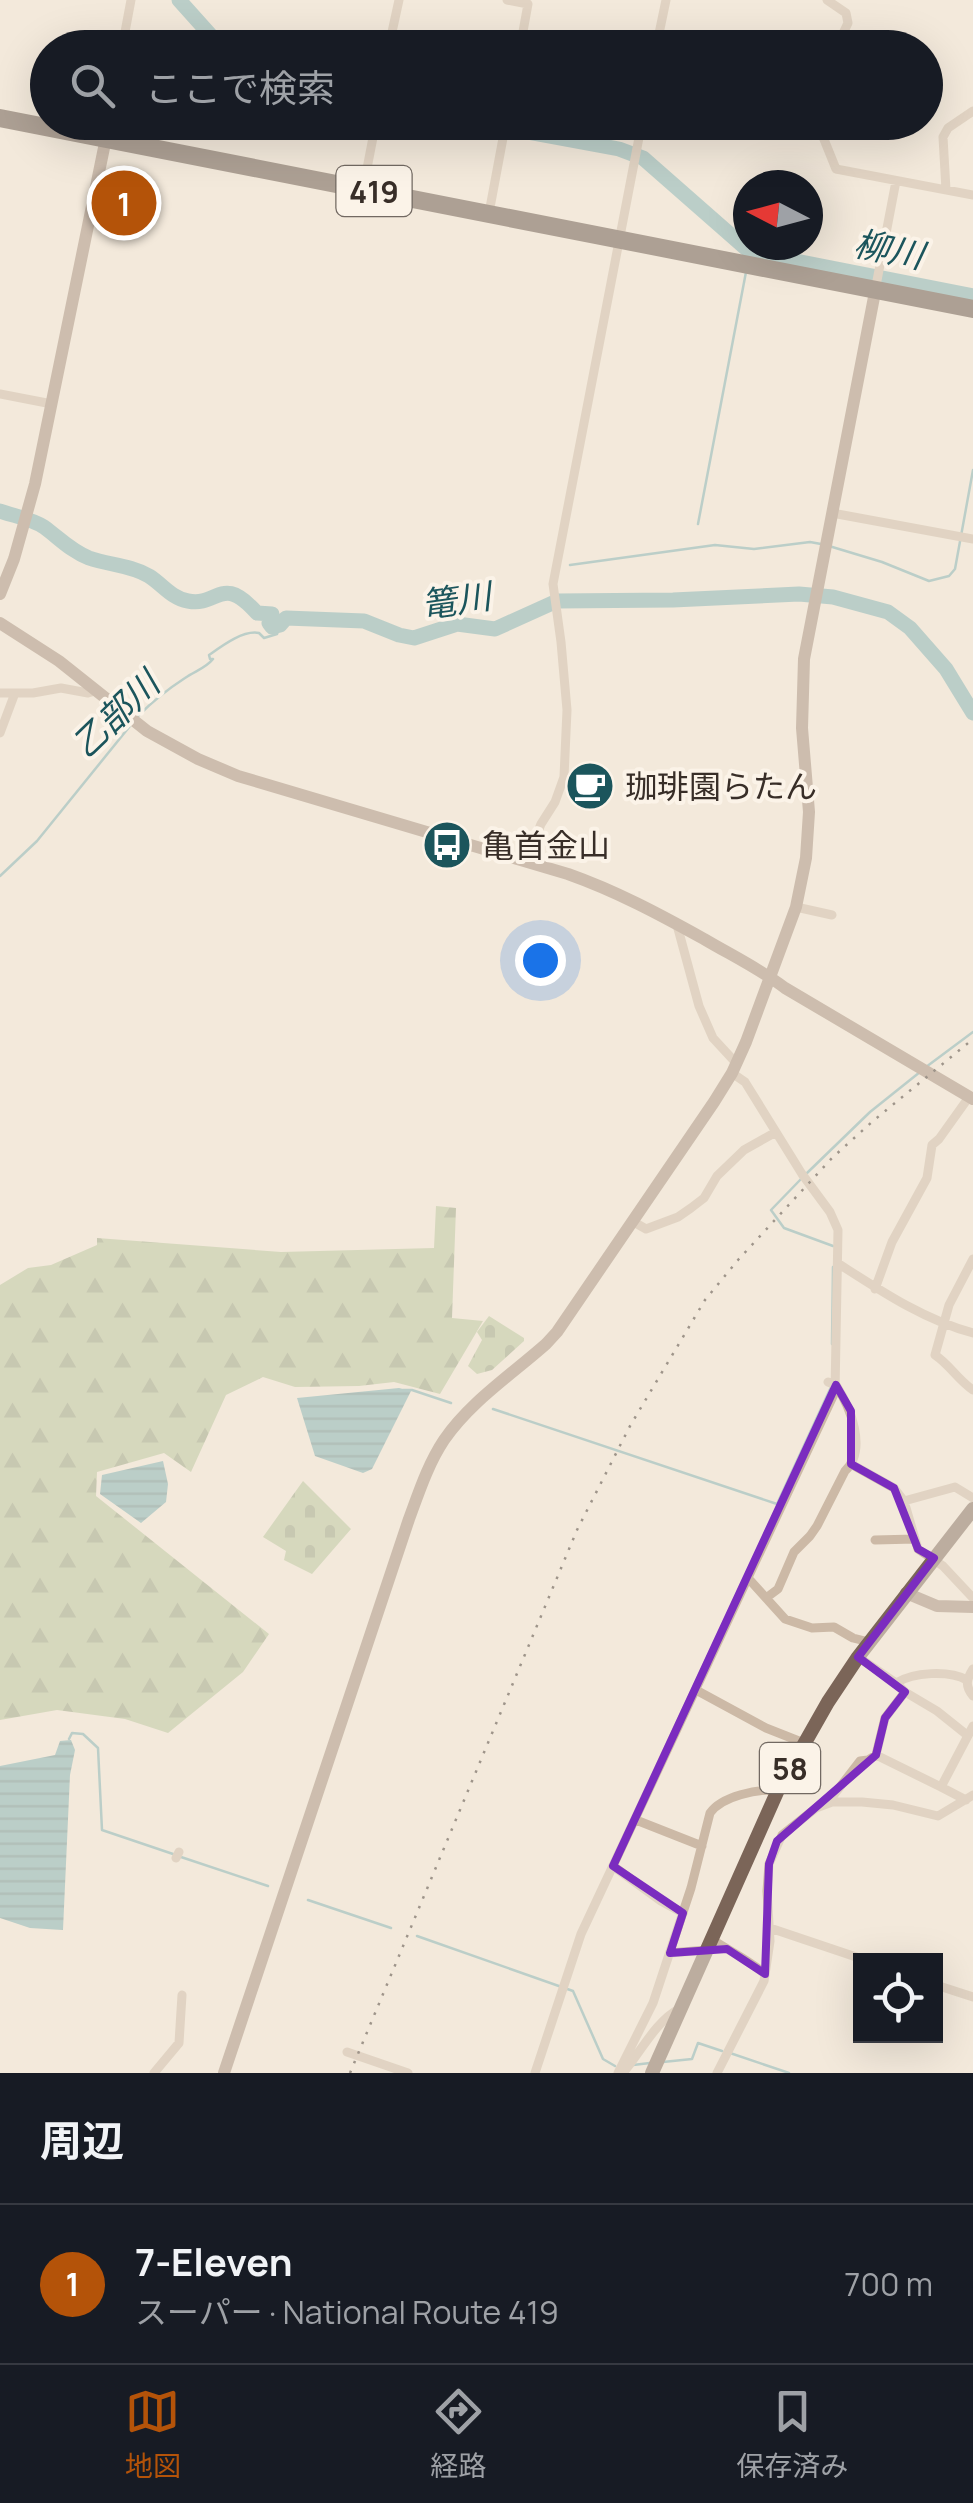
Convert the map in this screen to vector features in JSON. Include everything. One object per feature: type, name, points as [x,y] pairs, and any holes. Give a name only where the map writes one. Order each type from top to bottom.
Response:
[{"type":"highway","name":"419","points":[[0,118],[30,121]]},
{"type":"highway","name":"419","points":[[151,140],[363,189],[973,309]]},
{"type":"main road","name":"58","points":[[655,2066],[778,1790],[804,1743],[858,1657],[973,1508]]},
{"type":"street","points":[[125,30],[131,0]]},
{"type":"street","points":[[392,30],[399,0]]},
{"type":"street","points":[[507,0],[528,4],[523,30]]},
{"type":"street","points":[[660,30],[666,0]]},
{"type":"street","points":[[827,0],[846,13],[845,30]]},
{"type":"street","points":[[946,190],[944,137],[948,128],[973,111]]},
{"type":"street","points":[[0,594],[32,496],[106,140]]},
{"type":"street","points":[[363,189],[373,140]]},
{"type":"street","points":[[488,212],[502,140]]},
{"type":"street","points":[[526,861],[541,824],[556,802],[564,777],[566,710],[553,584],[639,140]]},
{"type":"street","points":[[824,140],[836,169],[973,194]]},
{"type":"street","points":[[224,2073],[432,1460],[466,1413],[557,1332],[735,1068],[796,907],[808,843],[809,812],[802,728],[804,659],[896,181]]},
{"type":"street","points":[[0,394],[52,404]]},
{"type":"street","points":[[832,513],[973,539]]},
{"type":"street","points":[[0,623],[59,661],[172,746],[238,776],[618,892],[769,976],[971,1098],[932,1145],[927,1178],[892,1242],[875,1289]]},
{"type":"street","points":[[0,693],[44,692],[54,688],[96,691]]},
{"type":"street","points":[[0,733],[14,693]]},
{"type":"street","points":[[796,907],[832,915]]},
{"type":"street","points":[[534,2073],[581,1934],[835,1392],[832,1383],[838,1230],[830,1212],[713,1038],[699,1006],[678,925]]},
{"type":"street","points":[[632,1221],[646,1230],[678,1218],[704,1198],[717,1176],[738,1155],[776,1132]]},
{"type":"street","points":[[973,1259],[949,1306],[935,1355],[971,1389],[973,1375]]},
{"type":"street","points":[[838,1264],[875,1289],[973,1333]]},
{"type":"street","points":[[766,1598],[778,1589],[794,1552],[817,1526],[844,1471],[852,1464],[855,1442],[851,1411],[832,1383]]},
{"type":"street","points":[[852,1464],[894,1488],[904,1500],[918,1549],[934,1558],[973,1598]]},
{"type":"street","points":[[904,1500],[955,1487],[973,1498]]},
{"type":"street","points":[[875,1540],[915,1539]]},
{"type":"street","points":[[748,1578],[785,1619],[812,1628],[834,1627],[869,1642]]},
{"type":"street","points":[[906,1594],[937,1606],[973,1607]]},
{"type":"street","points":[[858,1657],[970,1732],[941,1787]]},
{"type":"street","points":[[973,1669],[967,1680],[973,1696]]},
{"type":"street","points":[[896,1683],[912,1675],[942,1673],[967,1680]]},
{"type":"street","points":[[696,1690],[804,1743]]},
{"type":"street","points":[[832,1802],[860,1761],[876,1755],[885,1718],[905,1692]]},
{"type":"street","points":[[876,1755],[970,1798]]},
{"type":"street","points":[[624,2068],[654,2003],[710,1813],[716,1804],[751,1793],[778,1790]]},
{"type":"street","points":[[717,2073],[765,1974],[770,1928],[769,1864],[782,1835],[816,1808],[832,1802],[893,1805],[938,1816],[970,1798]]},
{"type":"street","points":[[636,1820],[702,1846]]},
{"type":"street","points":[[760,1834],[778,1842]]},
{"type":"street","points":[[613,1866],[661,1902],[683,1913]]},
{"type":"street","points":[[770,1928],[853,1956]]},
{"type":"street","points":[[670,1953],[710,1945],[751,1962],[765,1974]]},
{"type":"street","points":[[943,1986],[973,1997]]},
{"type":"street","points":[[154,2073],[179,2043],[182,1996]]},
{"type":"street","points":[[624,2068],[674,2010],[682,2009]]},
{"type":"street","points":[[347,2052],[408,2073]]},
{"type":"highlighted area","points":[[836,1385],[851,1411],[851,1464],[894,1488],[918,1549],[934,1558],[858,1657],[905,1692],[885,1718],[876,1755],[777,1841],[769,1864],[765,1974],[727,1949],[670,1953],[683,1913],[613,1866]]},
{"type":"green space","points":[[436,1206],[456,1208],[452,1318],[483,1321],[440,1394],[394,1382],[295,1387],[263,1377],[226,1395],[191,1472],[164,1453],[97,1472],[96,1496],[269,1634],[243,1672],[168,1733],[125,1719],[57,1710],[0,1720],[0,1285],[28,1268],[51,1265],[97,1245],[97,1238],[281,1252],[434,1248]]},
{"type":"green space","points":[[489,1316],[524,1341],[492,1370],[477,1374],[468,1366],[482,1340],[477,1332]]},
{"type":"green space","points":[[303,1481],[351,1529],[312,1574],[284,1560],[286,1551],[263,1537]]},
{"type":"water","points":[[399,1388],[411,1391],[372,1469],[363,1473],[315,1456],[297,1398]]},
{"type":"water","points":[[163,1461],[168,1484],[166,1502],[141,1523],[100,1494],[102,1475]]},
{"type":"water","points":[[71,1740],[75,1750],[70,1775],[63,1930],[30,1928],[0,1918],[0,1766],[55,1755],[60,1741]]},
{"type":"waterway","name":"柳川","points":[[179,0],[206,30]]},
{"type":"waterway","name":"柳川","points":[[571,140],[643,158],[750,252],[973,296]]},
{"type":"waterway","points":[[698,524],[746,272]]},
{"type":"waterway","points":[[829,546],[929,581],[949,576],[955,569],[973,470]]},
{"type":"waterway","name":"篭川","points":[[0,511],[39,524],[89,558],[142,572],[182,599],[198,602],[221,594],[235,595],[257,613],[272,614],[272,627],[286,618],[364,621],[414,638],[457,624],[495,629],[557,601],[799,594],[833,597],[888,612],[910,628],[946,669],[973,713]]},
{"type":"waterway","points":[[570,565],[715,545],[754,549],[821,544]]},
{"type":"waterway","name":"乙部川","points":[[138,716],[172,687],[207,665],[213,659],[209,655],[227,643],[246,634],[259,633],[264,638],[277,634],[280,625]]},
{"type":"waterway","name":"乙部川","points":[[0,876],[37,841],[130,726]]},
{"type":"waterway","points":[[926,1067],[973,1032]]},
{"type":"waterway","points":[[807,1173],[870,1112],[920,1072]]},
{"type":"waterway","points":[[801,1179],[771,1210],[784,1228],[833,1246]]},
{"type":"waterway","points":[[832,1344],[833,1267]]},
{"type":"waterway","points":[[493,1409],[777,1504],[831,1387]]},
{"type":"waterway","points":[[403,1390],[451,1403]]},
{"type":"waterway","points":[[69,1739],[72,1733],[83,1734],[98,1748],[102,1830],[173,1854]]},
{"type":"waterway","points":[[181,1857],[268,1886]]},
{"type":"waterway","points":[[308,1900],[391,1928]]},
{"type":"waterway","points":[[417,1936],[573,1991],[603,2059],[615,2066]]},
{"type":"waterway","points":[[663,2062],[692,2059],[698,2043],[722,2051]]},
{"type":"waterway","points":[[730,2053],[789,2073]]},
{"type":"waterway","points":[[633,2065],[650,2063]]},
{"type":"railway","points":[[350,2073],[577,1530],[630,1426],[705,1300],[832,1158],[973,1039]]},
{"type":"place","name":"7-Eleven","points":[[124,203]]},
{"type":"place","name":"珈琲園らたん","points":[[590,786]]},
{"type":"place","name":"亀首金山","points":[[447,845]]}]
